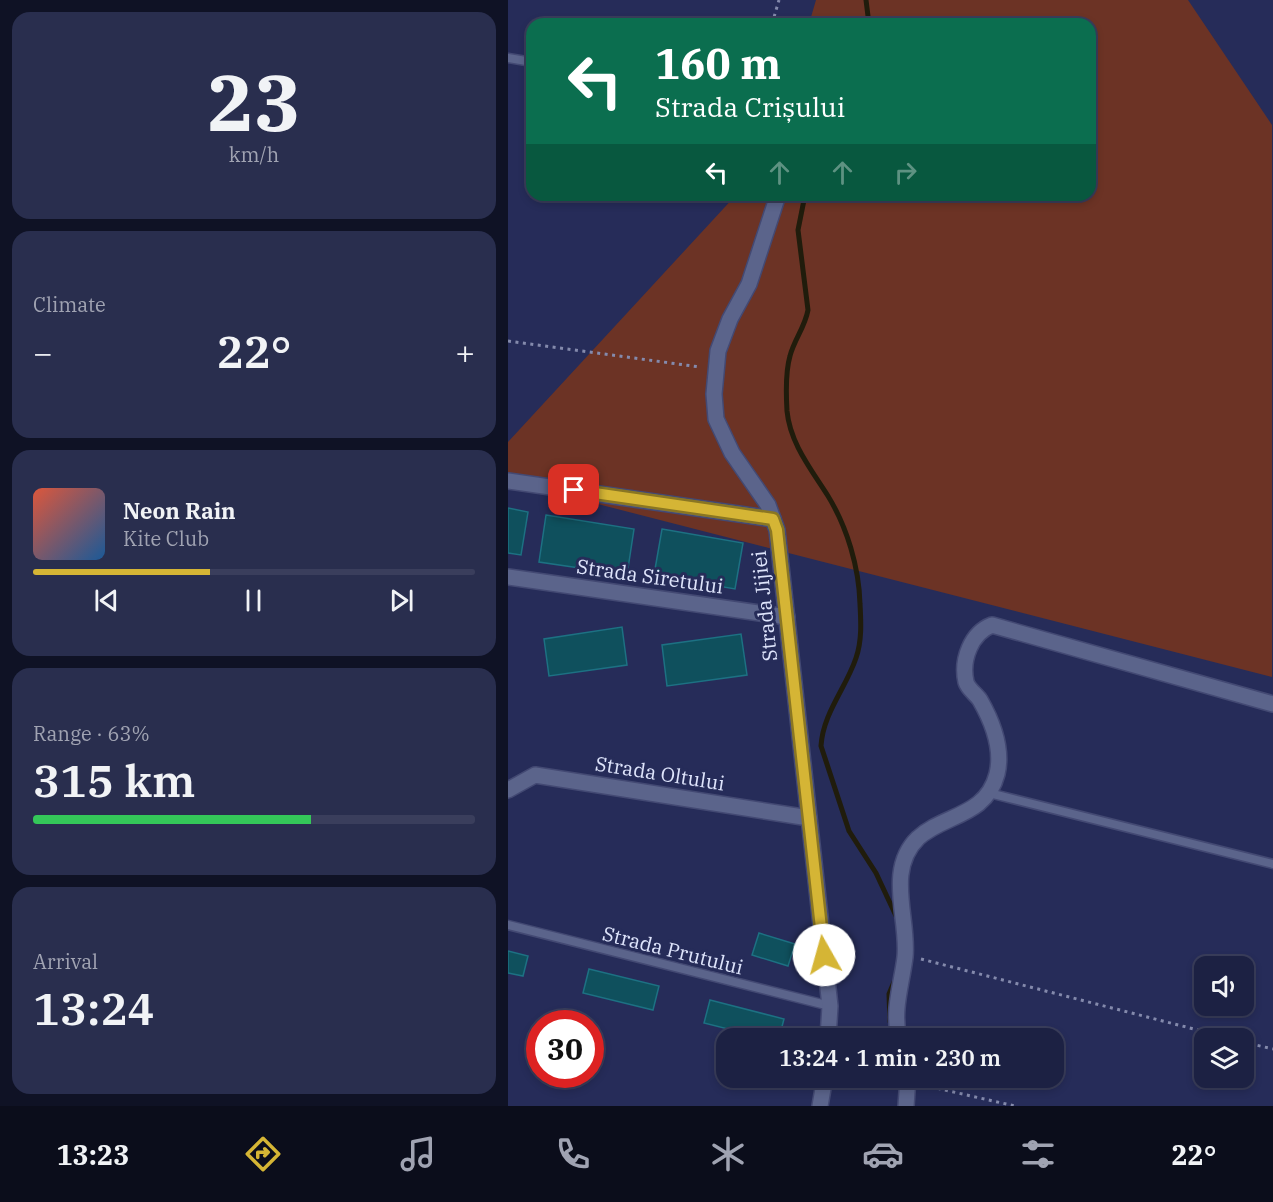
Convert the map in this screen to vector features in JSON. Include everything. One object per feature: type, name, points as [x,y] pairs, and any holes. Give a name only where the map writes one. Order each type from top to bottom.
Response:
[{"type":"street","name":"Strada Jijiei","points":[[776,201],[749,284],[730,319],[718,351],[714,394],[716,419],[732,453],[768,505],[777,530],[830,1006],[829,1028]]},
{"type":"street","points":[[508,481],[773,519]]},
{"type":"street","name":"Strada Siretului","points":[[508,577],[787,617]]},
{"type":"street","points":[[899,1028],[899,983],[905,955],[900,908],[904,857],[919,837],[958,816],[989,793],[997,772],[995,731],[978,698],[966,684],[965,664],[974,636],[992,625],[1273,704]]},
{"type":"street","name":"Strada Oltului","points":[[508,790],[535,775],[809,818]]},
{"type":"street","points":[[820,1106],[823,1088]]},
{"type":"street","points":[[906,1106],[908,1088]]},
{"type":"lane","points":[[508,58],[526,61]]},
{"type":"lane","points":[[989,793],[1273,864]]},
{"type":"lane","name":"Strada Prutului","points":[[508,925],[830,1006]]},
{"type":"path","points":[[774,18],[779,0]]},
{"type":"path","points":[[508,341],[716,369]]},
{"type":"path","points":[[905,955],[1194,1029]]},
{"type":"path","points":[[1254,1045],[1273,1049]]},
{"type":"path","points":[[944,1088],[1015,1106]]},
{"type":"shaded area","points":[[816,0],[1188,0],[1272,125],[1272,677],[508,481],[508,442],[730,201],[1096,201],[1096,18],[811,18]]},
{"type":"building","points":[[508,508],[528,512],[521,555],[508,553]]},
{"type":"building","points":[[546,515],[634,529],[627,575],[539,562]]},
{"type":"building","points":[[662,529],[743,543],[735,589],[654,575]]},
{"type":"building","points":[[622,627],[627,665],[549,676],[544,639]]},
{"type":"building","points":[[741,634],[747,675],[667,686],[662,645]]},
{"type":"building","points":[[759,933],[795,944],[788,966],[752,955]]},
{"type":"building","points":[[508,951],[528,956],[523,976],[508,973]]},
{"type":"building","points":[[589,969],[659,986],[653,1010],[583,993]]},
{"type":"building","points":[[710,1000],[784,1019],[782,1028],[724,1028],[704,1023]]},
{"type":"waterway","points":[[866,0],[868,18]]},
{"type":"waterway","points":[[804,201],[798,230],[808,310],[788,363],[787,411],[797,445],[835,508],[846,534],[857,576],[861,618],[858,652],[830,712],[821,746],[849,831],[876,873],[897,918]]},
{"type":"waterway","points":[[890,1022],[889,994],[894,982]]},
{"type":"route","points":[[574,490],[773,519],[777,530],[824,955]]}]
